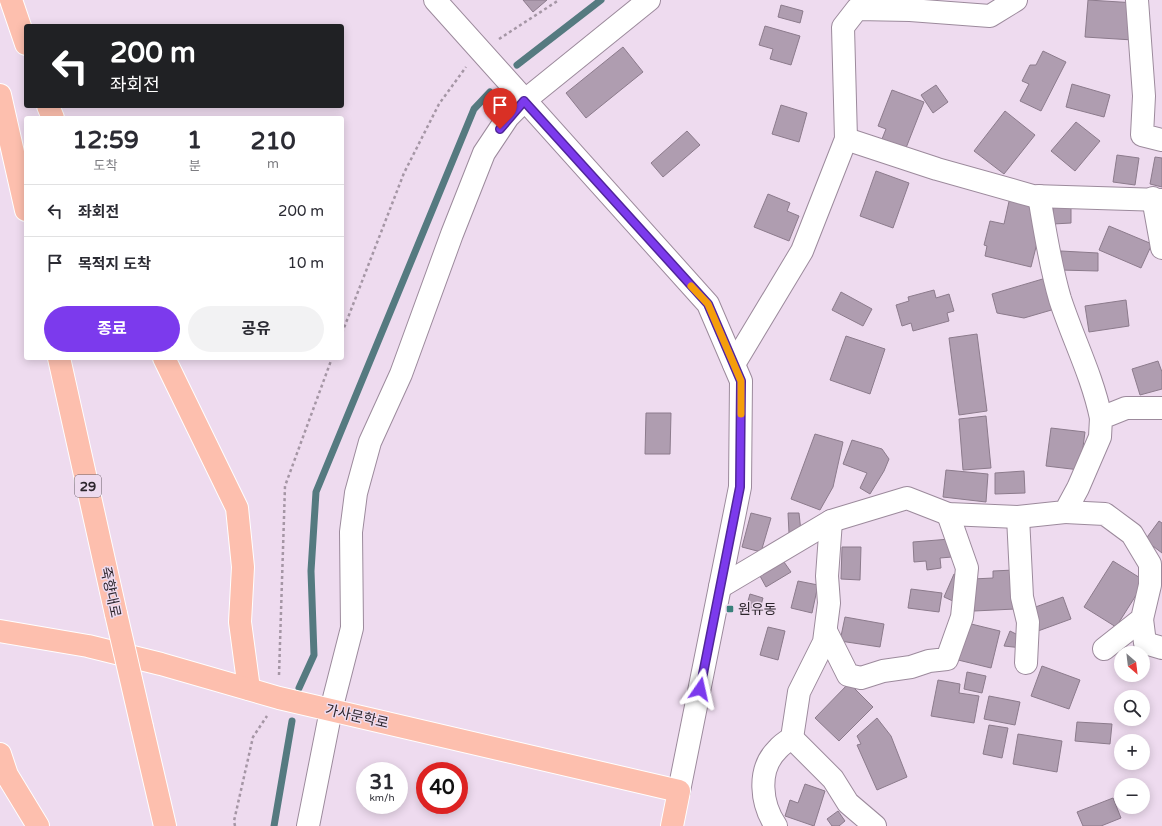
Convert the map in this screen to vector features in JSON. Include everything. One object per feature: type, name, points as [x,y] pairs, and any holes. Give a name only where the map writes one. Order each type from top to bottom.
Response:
[{"type":"main road","points":[[12,0],[24,38]]},
{"type":"main road","points":[[0,95],[24,201]]},
{"type":"main road","name":"죽향대로","points":[[59,360],[165,826]]},
{"type":"main road","points":[[165,360],[237,508],[243,567],[240,622],[249,689]]},
{"type":"main road","name":"가사문학로","points":[[0,631],[88,646],[161,664],[279,698],[679,791]]},
{"type":"main road","points":[[0,754],[7,775],[38,826]]},
{"type":"main road","points":[[672,826],[679,791]]},
{"type":"street","points":[[435,0],[524,101],[708,304],[741,381],[740,487],[679,791]]},
{"type":"street","points":[[308,826],[331,710],[352,628],[351,532],[356,493],[370,442],[401,374],[452,234],[484,153],[508,117],[524,101],[649,0]]},
{"type":"street","points":[[734,364],[802,251],[846,139],[843,26],[857,9],[910,10],[990,16],[1016,0]]},
{"type":"street","points":[[1137,0],[1144,96],[1142,135],[1162,140]]},
{"type":"street","points":[[846,139],[937,169],[1033,196],[1157,199],[1162,248]]},
{"type":"street","points":[[1039,196],[1052,271],[1060,300],[1092,383],[1101,418],[1100,437],[1078,488],[1065,512]]},
{"type":"street","points":[[1101,418],[1126,408],[1162,408]]},
{"type":"street","points":[[720,587],[831,521],[907,498],[948,514],[1018,517],[1065,512],[1105,514],[1132,534],[1150,564],[1150,585],[1142,619],[1145,644],[1162,648]]},
{"type":"street","points":[[826,631],[848,675],[861,678],[883,671],[947,659],[962,616],[967,568],[948,514]]},
{"type":"street","points":[[1018,517],[1022,597],[1028,622],[1026,663]]},
{"type":"street","points":[[776,826],[768,814],[764,790],[764,772],[776,750],[792,738],[799,692],[824,642],[829,603],[827,576],[831,521]]},
{"type":"street","points":[[1104,649],[1142,619]]},
{"type":"street","points":[[792,738],[833,779],[848,803],[875,826]]},
{"type":"path","points":[[344,328],[404,172],[439,104],[479,50],[494,43],[559,0]]},
{"type":"path","points":[[235,826],[234,821],[253,737],[279,698],[285,486],[331,360]]},
{"type":"building","points":[[523,0],[547,0],[533,12]]},
{"type":"building","points":[[1088,0],[1136,3],[1133,40],[1085,37]]},
{"type":"building","points":[[781,5],[803,11],[800,23],[778,17]]},
{"type":"building","points":[[765,26],[800,36],[791,65],[770,59],[773,49],[759,45]]},
{"type":"building","points":[[623,47],[643,72],[586,118],[566,93]]},
{"type":"building","points":[[1043,51],[1066,62],[1041,111],[1020,101],[1029,84],[1022,81],[1030,65],[1036,65]]},
{"type":"building","points":[[1072,84],[1110,95],[1104,117],[1066,107]]},
{"type":"building","points":[[936,85],[948,102],[933,113],[921,95]]},
{"type":"building","points":[[892,90],[924,102],[906,148],[882,139],[886,129],[878,126]]},
{"type":"building","points":[[781,105],[807,113],[799,142],[772,134]]},
{"type":"building","points":[[1005,111],[1035,135],[1004,174],[974,151]]},
{"type":"building","points":[[1076,122],[1100,141],[1075,171],[1051,151]]},
{"type":"building","points":[[687,131],[700,145],[663,177],[651,163]]},
{"type":"building","points":[[1117,155],[1139,158],[1135,185],[1113,182]]},
{"type":"building","points":[[1155,157],[1162,158],[1162,187],[1150,184]]},
{"type":"building","points":[[876,171],[909,183],[893,228],[860,216]]},
{"type":"building","points":[[768,194],[790,203],[787,211],[799,216],[789,241],[754,227]]},
{"type":"building","points":[[1010,197],[1035,203],[1038,239],[1031,267],[985,256],[987,246],[984,245],[990,221],[1004,224]]},
{"type":"building","points":[[1053,205],[1071,205],[1071,223],[1053,224]]},
{"type":"building","points":[[1109,226],[1152,244],[1141,268],[1099,250]]},
{"type":"building","points":[[1061,251],[1098,253],[1098,271],[1060,270]]},
{"type":"building","points":[[1046,278],[1055,309],[1024,318],[997,313],[992,294]]},
{"type":"building","points":[[934,290],[936,298],[949,294],[954,311],[947,313],[949,321],[913,331],[911,323],[902,326],[896,305],[909,301],[908,297]]},
{"type":"building","points":[[841,292],[872,309],[863,326],[832,310]]},
{"type":"building","points":[[1126,300],[1129,326],[1089,332],[1085,306]]},
{"type":"building","points":[[977,334],[987,411],[959,415],[949,338]]},
{"type":"building","points":[[846,336],[885,349],[870,394],[830,380]]},
{"type":"building","points":[[1158,361],[1162,372],[1162,389],[1140,395],[1132,369]]},
{"type":"building","points":[[646,413],[671,413],[670,454],[645,454]]},
{"type":"building","points":[[986,416],[991,468],[963,470],[959,419]]},
{"type":"building","points":[[1051,428],[1085,432],[1080,470],[1046,466]]},
{"type":"building","points":[[815,434],[843,442],[833,487],[820,510],[791,499]]},
{"type":"building","points":[[852,440],[882,449],[889,459],[884,471],[870,494],[860,488],[867,473],[843,464]]},
{"type":"building","points":[[946,470],[988,474],[986,502],[943,497]]},
{"type":"building","points":[[1024,471],[1025,493],[995,494],[995,473]]},
{"type":"building","points":[[751,513],[771,518],[761,552],[742,547]]},
{"type":"building","points":[[788,513],[799,513],[801,532],[789,533]]},
{"type":"building","points":[[1159,521],[1162,523],[1162,553],[1145,540]]},
{"type":"building","points":[[950,539],[952,557],[940,558],[941,568],[927,570],[926,561],[914,562],[913,542]]},
{"type":"building","points":[[842,547],[861,547],[860,580],[841,579]]},
{"type":"building","points":[[1113,561],[1145,581],[1116,627],[1084,607]]},
{"type":"building","points":[[784,562],[791,572],[766,587],[760,576]]},
{"type":"building","points":[[1014,570],[1015,609],[974,611],[973,579],[993,578],[993,571]]},
{"type":"building","points":[[954,574],[964,578],[955,602],[944,597]]},
{"type":"building","points":[[798,581],[818,585],[812,613],[791,608]]},
{"type":"building","points":[[911,589],[942,593],[939,612],[908,608]]},
{"type":"building","points":[[750,594],[763,598],[759,612],[746,608]]},
{"type":"building","points":[[1063,597],[1071,619],[1038,631],[1030,609]]},
{"type":"building","points":[[845,617],[884,624],[880,647],[840,641]]},
{"type":"building","points":[[963,622],[1000,631],[991,668],[954,659]]},
{"type":"building","points":[[768,627],[785,631],[778,660],[760,655]]},
{"type":"building","points":[[1010,631],[1020,636],[1022,648],[1004,646]]},
{"type":"building","points":[[1042,666],[1080,680],[1069,709],[1031,696]]},
{"type":"building","points":[[967,672],[986,676],[982,693],[964,689]]},
{"type":"building","points":[[938,680],[960,684],[959,693],[979,696],[974,723],[931,716]]},
{"type":"building","points":[[849,683],[873,707],[839,741],[815,718]]},
{"type":"building","points":[[989,696],[1020,702],[1015,725],[984,719]]},
{"type":"building","points":[[877,718],[891,736],[907,777],[877,790],[857,745],[861,744],[857,736]]},
{"type":"building","points":[[1077,722],[1112,724],[1110,744],[1075,741]]},
{"type":"building","points":[[989,725],[1008,728],[1002,758],[983,754]]},
{"type":"building","points":[[1018,734],[1062,741],[1057,772],[1013,764]]},
{"type":"building","points":[[805,784],[825,791],[814,826],[785,816],[790,800],[798,803]]},
{"type":"building","points":[[1113,798],[1114,814],[1119,814],[1121,818],[1101,826],[1083,826],[1077,812]]},
{"type":"building","points":[[838,811],[845,821],[839,826],[832,826],[827,819]]},
{"type":"waterway","points":[[517,65],[601,0]]},
{"type":"waterway","points":[[299,688],[314,655],[311,571],[316,492],[474,109],[490,92]]},
{"type":"waterway","points":[[274,826],[292,721]]},
{"type":"slow traffic","points":[[691,286],[708,304],[741,381],[741,414]]},
{"type":"place","name":"원유동","points":[[730,609]]},
{"type":"route","points":[[500,129],[508,117],[524,101],[708,304],[741,381],[740,487],[700,689]]}]
